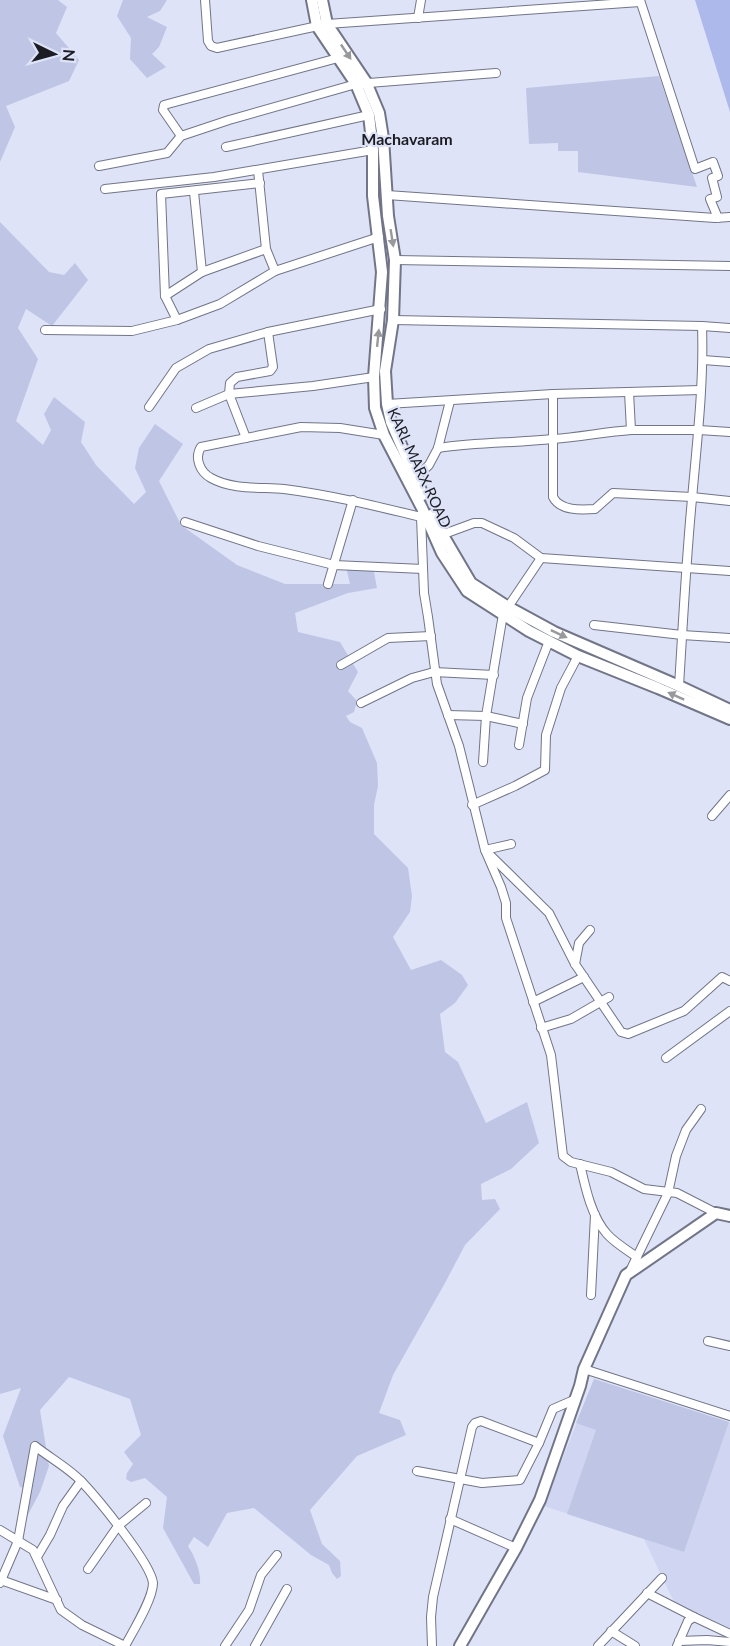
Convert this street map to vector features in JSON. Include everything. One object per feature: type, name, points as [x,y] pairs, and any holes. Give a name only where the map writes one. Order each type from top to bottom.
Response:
[{"type":"main road","name":"KARL MARX ROAD","points":[[312,0],[338,58],[361,83],[369,116],[373,150],[373,196],[382,272],[381,309],[374,377],[375,408],[384,435],[422,508],[442,553],[467,591],[506,611],[730,710]]},
{"type":"main road","name":"KARL MARX ROAD","points":[[322,0],[322,25],[379,113],[395,260],[393,320],[385,371],[387,405],[391,422],[415,478],[422,508],[444,534],[471,583],[549,641],[578,656],[730,719]]},
{"type":"main road","points":[[460,1646],[516,1548],[540,1500],[576,1399],[584,1369],[626,1275],[631,1269],[716,1213],[730,1216]]},
{"type":"street","points":[[205,0],[208,41],[211,46],[217,48],[322,25],[640,1],[695,169],[713,162],[718,176],[712,178],[717,197],[710,199],[718,218]]},
{"type":"street","points":[[418,18],[421,0]]},
{"type":"street","points":[[534,0],[534,9]]},
{"type":"street","points":[[181,136],[163,110],[164,105],[338,58]]},
{"type":"street","points":[[99,166],[167,153],[181,136],[361,83],[496,74]]},
{"type":"street","points":[[226,147],[369,116]]},
{"type":"street","points":[[105,189],[214,177],[373,150]]},
{"type":"street","points":[[258,170],[266,249],[275,271]]},
{"type":"street","points":[[177,320],[165,296],[160,194],[260,183]]},
{"type":"street","points":[[194,192],[202,272]]},
{"type":"street","points":[[387,195],[730,217]]},
{"type":"street","points":[[45,330],[132,331],[177,320],[219,304],[275,271],[379,237]]},
{"type":"street","points":[[165,296],[202,272],[266,249]]},
{"type":"street","points":[[395,260],[730,266]]},
{"type":"street","points":[[149,406],[176,368],[209,349],[268,332],[381,309]]},
{"type":"street","points":[[393,320],[730,328]]},
{"type":"street","points":[[679,686],[686,567],[699,430],[703,360],[702,326]]},
{"type":"street","points":[[246,438],[229,394],[230,383],[232,379],[270,371],[273,367],[268,332]]},
{"type":"street","points":[[703,360],[730,362]]},
{"type":"street","points":[[196,408],[229,394],[313,386],[374,377]]},
{"type":"street","points":[[387,405],[553,394],[701,390]]},
{"type":"street","points":[[628,392],[631,430]]},
{"type":"street","points":[[553,394],[554,497],[556,503],[562,507],[595,510],[613,493],[730,501]]},
{"type":"street","points":[[415,478],[429,465],[438,448],[450,401]]},
{"type":"street","points":[[384,435],[340,428],[301,427],[201,447],[198,459],[201,471],[212,479],[249,488],[283,489],[422,508],[424,593],[434,672],[459,746],[485,850],[501,887],[506,903],[506,918],[550,1055],[563,1156],[571,1162],[611,1172],[644,1189],[677,1193],[716,1213]]},
{"type":"street","points":[[438,448],[497,441],[553,440],[631,430],[730,432]]},
{"type":"street","points":[[328,584],[353,500]]},
{"type":"street","points":[[185,522],[258,546],[334,565],[423,569]]},
{"type":"street","points":[[444,534],[474,523],[482,523],[513,538],[541,558],[730,571]]},
{"type":"street","points":[[483,762],[486,716],[506,611],[541,558]]},
{"type":"street","points":[[594,625],[730,638]]},
{"type":"street","points":[[341,665],[388,638],[431,636]]},
{"type":"street","points":[[519,745],[527,698],[549,641]]},
{"type":"street","points":[[472,805],[545,770],[546,735],[561,688],[578,656]]},
{"type":"street","points":[[361,703],[412,678],[434,672],[494,675]]},
{"type":"street","points":[[448,715],[486,716],[523,723]]},
{"type":"street","points":[[712,816],[730,795]]},
{"type":"street","points":[[485,850],[511,844]]},
{"type":"street","points":[[485,850],[549,913],[575,964],[621,1032],[628,1034],[684,1011],[722,977],[730,981]]},
{"type":"street","points":[[575,964],[579,943],[590,930]]},
{"type":"street","points":[[533,1002],[584,977]]},
{"type":"street","points":[[542,1028],[571,1019],[609,997]]},
{"type":"street","points":[[666,1058],[730,1011]]},
{"type":"street","points":[[631,1269],[668,1193],[676,1156],[686,1130],[701,1109]]},
{"type":"street","points":[[580,1164],[595,1213],[608,1235],[637,1257]]},
{"type":"street","points":[[591,1295],[595,1213]]},
{"type":"street","points":[[708,1341],[730,1346]]},
{"type":"street","points":[[584,1369],[730,1416]]},
{"type":"street","points":[[417,1471],[482,1483],[520,1480],[553,1409],[576,1399]]},
{"type":"street","points":[[432,1646],[433,1597],[459,1479],[475,1423],[481,1421],[539,1443]]},
{"type":"street","points":[[0,1530],[18,1541],[33,1550],[37,1557],[57,1600],[61,1610],[76,1621],[125,1646],[153,1585],[151,1574],[118,1526],[81,1481],[35,1446],[18,1541],[1,1582],[57,1600]]},
{"type":"street","points":[[37,1557],[63,1506],[81,1481]]},
{"type":"street","points":[[88,1569],[118,1526],[146,1503]]},
{"type":"street","points":[[450,1519],[516,1548]]},
{"type":"street","points":[[225,1646],[249,1610],[261,1575],[277,1554]]},
{"type":"street","points":[[598,1646],[662,1578]]},
{"type":"street","points":[[255,1646],[287,1589]]},
{"type":"street","points":[[647,1593],[730,1634]]},
{"type":"street","points":[[694,1617],[688,1621],[678,1643],[730,1642]]},
{"type":"street","points":[[611,1631],[635,1646]]},
{"type":"shaded area","points":[[0,0],[58,0],[67,7],[56,33],[79,60],[69,81],[6,106],[15,127],[0,162]]},
{"type":"shaded area","points":[[123,0],[167,0],[160,11],[147,17],[167,27],[159,47],[152,54],[166,67],[147,78],[130,59],[131,38],[117,16]]},
{"type":"shaded area","points":[[695,0],[730,0],[730,112]]},
{"type":"shaded area","points":[[659,76],[697,187],[578,172],[578,151],[558,151],[558,143],[529,144],[526,88]]},
{"type":"shaded area","points":[[0,222],[49,272],[64,275],[75,263],[88,280],[52,326],[26,309],[18,328],[38,359],[16,421],[43,445],[51,430],[44,414],[54,397],[85,422],[81,442],[96,465],[134,504],[146,492],[135,468],[139,448],[155,424],[183,444],[159,481],[181,525],[237,565],[285,584],[350,584],[346,567],[373,567],[377,588],[348,593],[295,613],[298,632],[340,642],[358,672],[348,691],[357,701],[354,712],[346,716],[350,722],[362,728],[377,763],[378,786],[374,805],[374,834],[408,868],[412,896],[410,912],[393,937],[411,970],[441,960],[462,975],[468,985],[455,1003],[440,1014],[445,1052],[458,1062],[486,1123],[527,1102],[539,1143],[511,1169],[481,1184],[482,1200],[495,1199],[500,1209],[465,1245],[393,1375],[379,1413],[400,1420],[406,1435],[357,1456],[310,1510],[322,1544],[340,1561],[341,1576],[337,1579],[329,1565],[311,1555],[254,1508],[227,1513],[208,1547],[194,1537],[188,1546],[197,1564],[200,1584],[194,1584],[163,1528],[167,1497],[145,1478],[131,1482],[126,1479],[133,1464],[124,1452],[141,1435],[130,1399],[69,1377],[40,1410],[49,1466],[40,1492],[24,1522],[32,1490],[20,1487],[3,1436],[21,1388],[0,1394]]},
{"type":"shaded area","points":[[594,1379],[730,1423],[730,1633],[675,1604],[644,1539],[544,1506]]},
{"type":"shaded area","points":[[594,1379],[729,1422],[684,1552],[567,1514],[596,1430],[576,1423]]},
{"type":"district","name":"Machavaram","points":[[407,139]]}]
